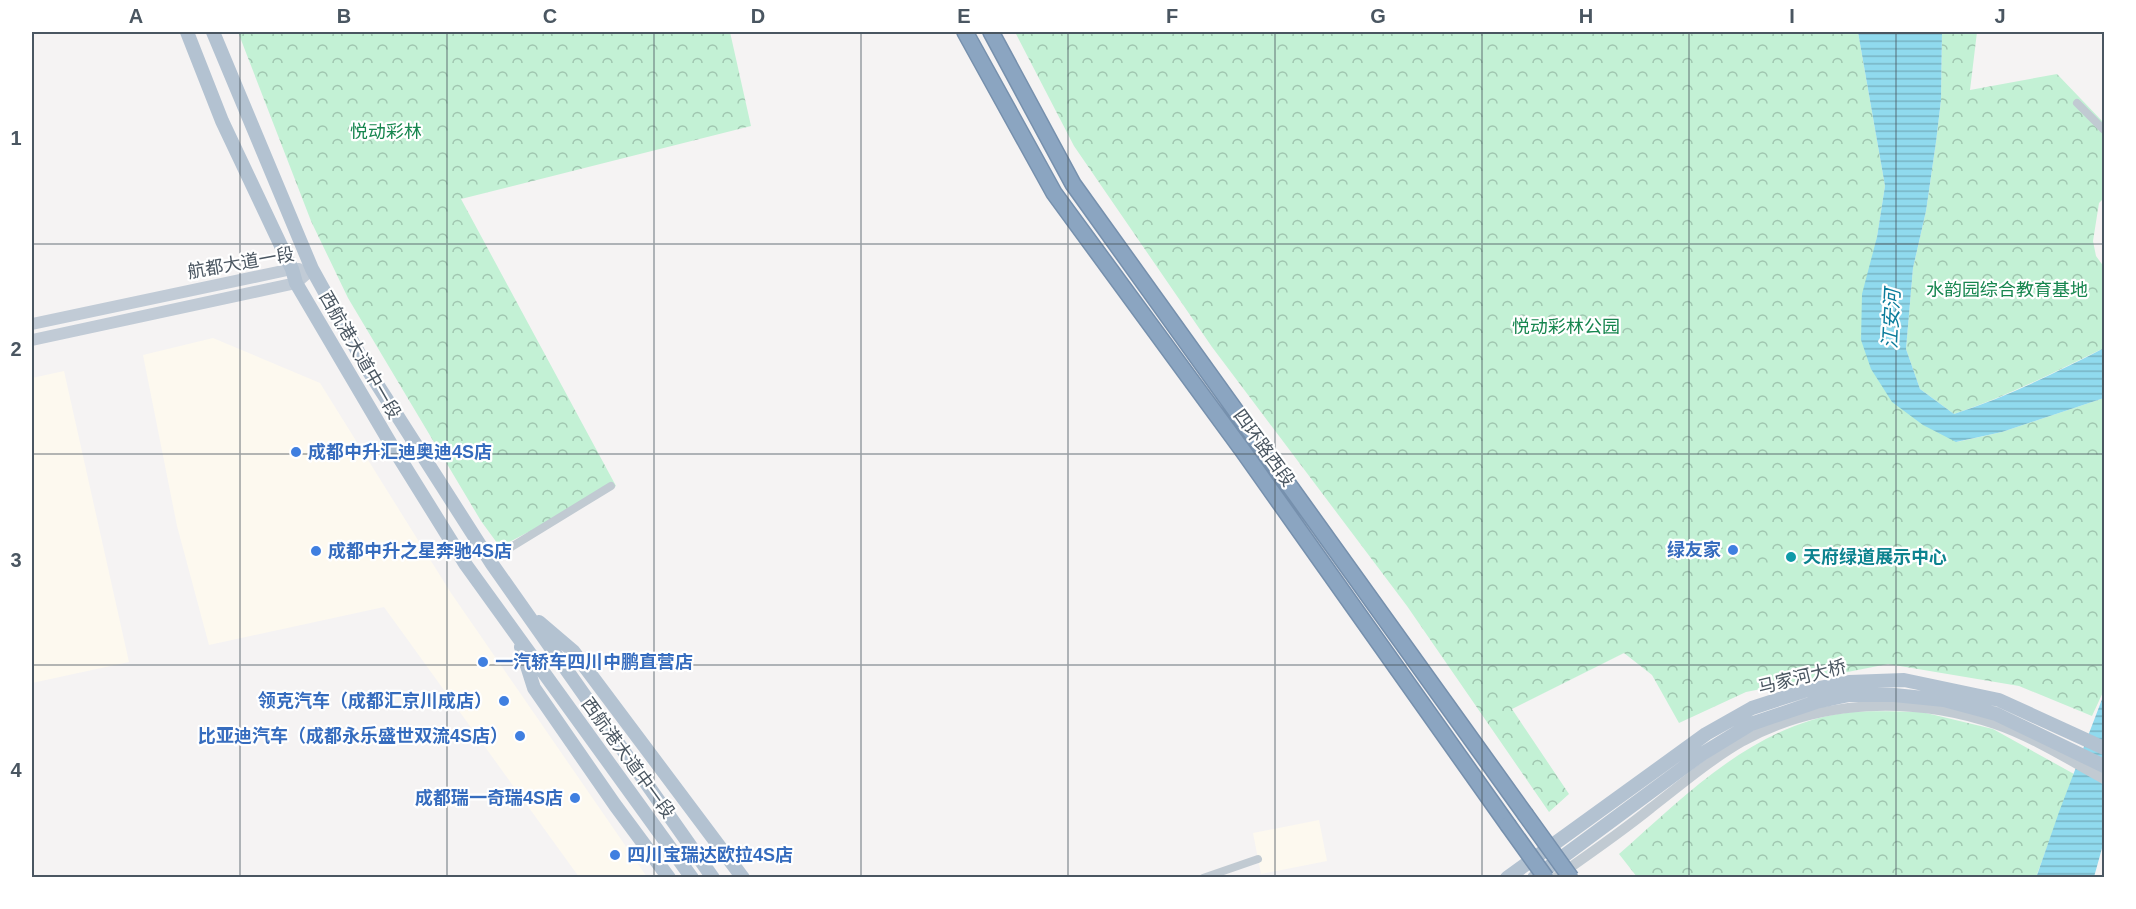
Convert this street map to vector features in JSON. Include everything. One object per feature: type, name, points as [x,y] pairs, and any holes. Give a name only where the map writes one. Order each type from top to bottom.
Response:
[{"type":"highway","name":"四环路西段","points":[[965,32],[1054,193],[1236,442],[1546,878]]},
{"type":"highway","name":"四环路西段","points":[[993,32],[1073,184],[1571,878]]},
{"type":"main road","name":"西航港大道中一段","points":[[187,32],[222,122],[297,283],[392,446],[466,565],[692,878]]},
{"type":"main road","name":"西航港大道中一段","points":[[213,32],[312,269],[368,370],[489,560],[713,878]]},
{"type":"main road","name":"航都大道一段","points":[[32,324],[292,269],[312,269]]},
{"type":"main road","name":"航都大道一段","points":[[32,340],[297,283],[312,269]]},
{"type":"main road","points":[[524,609],[573,651],[743,878]]},
{"type":"main road","points":[[516,634],[534,688],[669,878]]},
{"type":"main road","name":"马家河大桥","points":[[1507,877],[1706,734],[1752,708],[1804,691],[1850,682],[1904,680],[1999,700],[2104,748]]},
{"type":"main road","points":[[1534,878],[1702,754],[1750,724],[1816,702],[1849,695],[1894,695],[1944,700],[1996,714],[2070,755],[2104,766]]},
{"type":"street","points":[[2077,103],[2104,130]]},
{"type":"street","points":[[489,560],[611,486]]},
{"type":"street","points":[[1556,878],[1743,741],[1814,714],[1866,705],[1913,705],[1956,713],[1997,725],[2070,755],[2104,779]]},
{"type":"street","points":[[1203,878],[1258,859]]},
{"type":"shaded area","points":[[213,338],[320,383],[451,593],[647,877],[579,877],[384,607],[209,645],[177,526],[143,355]]},
{"type":"shaded area","points":[[64,371],[129,662],[32,683],[32,378]]},
{"type":"shaded area","points":[[1319,820],[1327,861],[1261,874],[1253,833]]},
{"type":"green space","name":"悦动彩林","points":[[238,32],[730,32],[751,126],[461,199],[616,486],[500,547],[481,521],[348,298],[311,221]]},
{"type":"green space","name":"悦动彩林公园","points":[[1015,32],[1858,32],[1885,186],[1861,340],[1957,442],[2002,432],[2104,398],[2104,690],[2092,716],[2019,686],[1888,664],[1746,692],[1679,723],[1652,675],[1624,653],[1512,709],[1569,794],[1549,812],[1407,606],[1212,347],[1074,146]]},
{"type":"green space","name":"水韵园综合教育基地","points":[[1942,32],[1977,32],[1970,90],[2057,74],[2104,123],[2104,198],[2099,203],[2093,241],[2096,256],[2104,267],[2104,348],[2011,392],[1954,414],[1920,389],[1906,349],[1913,268],[1926,211],[1941,100]]},
{"type":"green space","points":[[1922,712],[1993,729],[2074,774],[2036,877],[1637,877],[1619,854],[1722,766],[1780,732],[1812,720],[1845,713]]},
{"type":"water","name":"江安河","points":[[1858,32],[1942,32],[1941,100],[1926,211],[1913,268],[1906,349],[1920,389],[1954,414],[2030,384],[2104,348],[2104,398],[2002,432],[1956,442],[1923,425],[1892,402],[1871,369],[1861,340],[1862,294],[1877,237],[1885,186]]},
{"type":"water","points":[[2104,694],[2104,841],[2094,877],[2036,878],[2059,812]]},
{"type":"place","name":"成都中升汇迪奥迪4S店","points":[[296,452]]},
{"type":"place","name":"绿友家","points":[[1733,550]]},
{"type":"place","name":"成都中升之星奔驰4S店","points":[[316,551]]},
{"type":"place","name":"天府绿道展示中心","points":[[1791,557]]},
{"type":"place","name":"一汽轿车四川中鹏直营店","points":[[483,662]]},
{"type":"place","name":"领克汽车（成都汇京川成店）","points":[[504,701]]},
{"type":"place","name":"比亚迪汽车（成都永乐盛世双流4S店）","points":[[520,736]]},
{"type":"place","name":"成都瑞一奇瑞4S店","points":[[575,798]]},
{"type":"place","name":"四川宝瑞达欧拉4S店","points":[[615,855]]}]
